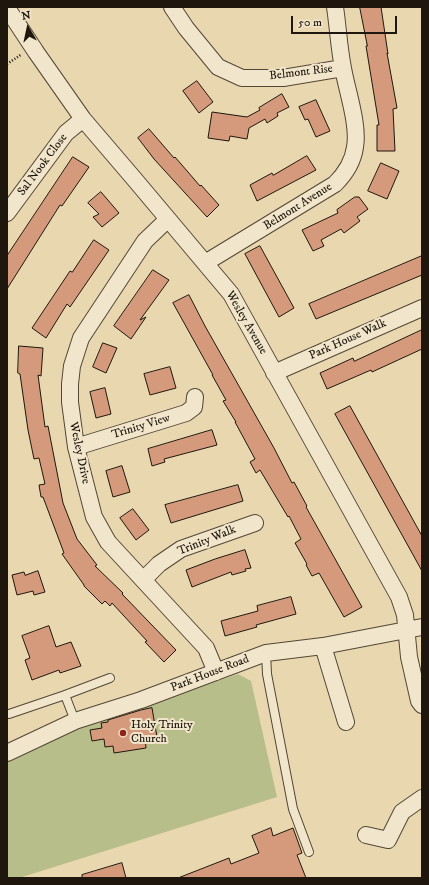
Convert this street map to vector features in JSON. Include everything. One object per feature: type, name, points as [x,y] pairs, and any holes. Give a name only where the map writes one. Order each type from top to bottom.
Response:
[{"type":"street","name":"Belmont Rise","points":[[172,7],[186,28],[218,67],[242,78],[283,78],[343,68]]},
{"type":"street","name":"Belmont Avenue","points":[[205,263],[335,184],[349,165],[354,155],[356,145],[353,118],[343,68],[335,7]]},
{"type":"street","name":"Wesley Avenue","points":[[7,8],[83,119],[231,294],[399,597],[405,615],[415,629],[410,657],[422,705]]},
{"type":"street","name":"Sal Nook Close","points":[[7,213],[66,133],[83,119]]},
{"type":"street","name":"Wesley Drive","points":[[168,219],[145,241],[81,338],[72,366],[70,402],[76,447],[94,517],[108,542],[206,648],[216,672]]},
{"type":"street","name":"Park House Walk","points":[[274,373],[422,308]]},
{"type":"street","name":"Trinity View","points":[[76,447],[186,413],[194,407],[195,397]]},
{"type":"street","name":"Trinity Walk","points":[[143,580],[159,564],[181,549],[255,523]]},
{"type":"street","name":"Park House Road","points":[[7,753],[75,721],[141,700],[266,654],[323,646],[415,629]]},
{"type":"street","points":[[323,646],[346,722]]},
{"type":"street","points":[[366,835],[388,840],[402,812],[422,798]]},
{"type":"lane","points":[[266,654],[267,674],[293,809],[309,852]]},
{"type":"lane","points":[[9,714],[110,678]]},
{"type":"lane","points":[[65,694],[75,721]]},
{"type":"green space","points":[[238,674],[251,681],[277,797],[19,878],[7,878],[7,763],[82,726]]},
{"type":"building","points":[[360,7],[381,7],[388,54],[387,53],[397,108],[393,109],[395,151],[377,151],[377,125],[379,125]]},
{"type":"building","points":[[197,81],[213,102],[199,113],[183,91]]},
{"type":"building","points":[[282,94],[289,107],[277,113],[278,116],[267,123],[265,119],[249,128],[247,139],[230,136],[229,141],[208,138],[212,112],[247,117],[260,110],[259,108]]},
{"type":"building","points":[[316,100],[330,131],[316,137],[308,119],[305,120],[299,107]]},
{"type":"building","points":[[149,129],[174,158],[175,157],[219,205],[207,217],[154,159],[138,138]]},
{"type":"building","points":[[307,156],[316,170],[257,201],[250,185],[272,173],[273,175]]},
{"type":"building","points":[[73,157],[89,167],[62,206],[60,205],[7,289],[7,256]]},
{"type":"building","points":[[381,163],[399,171],[387,199],[368,191]]},
{"type":"building","points":[[101,192],[119,213],[102,227],[93,217],[99,214],[88,203]]},
{"type":"building","points":[[355,197],[359,197],[368,209],[357,217],[360,221],[344,233],[341,229],[321,240],[324,246],[313,251],[302,230],[338,213],[337,210]]},
{"type":"building","points":[[94,240],[109,250],[70,307],[67,304],[46,338],[32,328],[70,271],[72,272]]},
{"type":"building","points":[[260,246],[294,308],[279,317],[245,254]]},
{"type":"building","points":[[422,256],[422,275],[316,319],[309,304]]},
{"type":"building","points":[[153,270],[169,280],[140,320],[146,317],[131,339],[114,326]]},
{"type":"building","points":[[189,295],[362,607],[344,617],[319,573],[312,576],[306,565],[307,564],[295,543],[301,539],[289,516],[288,517],[260,470],[256,473],[250,462],[255,459],[236,422],[223,401],[226,400],[213,375],[173,303]]},
{"type":"building","points":[[422,330],[422,349],[372,372],[371,370],[327,389],[320,373],[353,358],[354,361]]},
{"type":"building","points":[[103,343],[117,348],[106,373],[93,367]]},
{"type":"building","points":[[19,346],[43,348],[41,376],[38,375],[45,427],[48,426],[63,503],[77,539],[97,565],[95,566],[123,593],[122,594],[176,650],[164,662],[112,603],[110,606],[105,601],[102,604],[84,586],[62,554],[64,553],[43,497],[41,497],[39,485],[45,484],[39,458],[34,459],[28,430],[20,374],[18,373]]},
{"type":"building","points":[[170,367],[176,388],[150,395],[144,374]]},
{"type":"building","points":[[105,388],[111,414],[96,418],[90,392]]},
{"type":"building","points":[[350,406],[422,536],[422,571],[335,414]]},
{"type":"building","points":[[212,430],[217,445],[164,459],[165,462],[152,466],[148,449]]},
{"type":"building","points":[[122,466],[130,492],[113,497],[106,471]]},
{"type":"building","points":[[238,485],[243,501],[171,523],[165,505]]},
{"type":"building","points":[[133,509],[149,530],[136,540],[120,518]]},
{"type":"building","points":[[245,550],[251,568],[232,575],[231,572],[192,587],[186,570]]},
{"type":"building","points":[[38,571],[45,592],[34,595],[33,591],[17,595],[12,575],[24,572],[25,575]]},
{"type":"building","points":[[291,597],[296,614],[256,625],[257,627],[225,636],[221,621],[258,611],[257,606]]},
{"type":"building","points":[[49,626],[56,647],[71,642],[81,666],[60,673],[59,670],[32,680],[25,660],[30,658],[22,636]]},
{"type":"building","name":"Holy Trinity Church","points":[[152,708],[157,737],[145,738],[146,748],[114,753],[113,746],[105,747],[104,739],[92,741],[90,730],[102,728],[101,723]]},
{"type":"building","points":[[271,828],[273,836],[293,828],[302,853],[297,855],[306,878],[178,878],[229,858],[231,864],[259,853],[252,836]]},
{"type":"building","points":[[122,863],[126,878],[82,878],[82,875]]},
{"type":"place","name":"Holy Trinity Church","points":[[123,733]]}]
